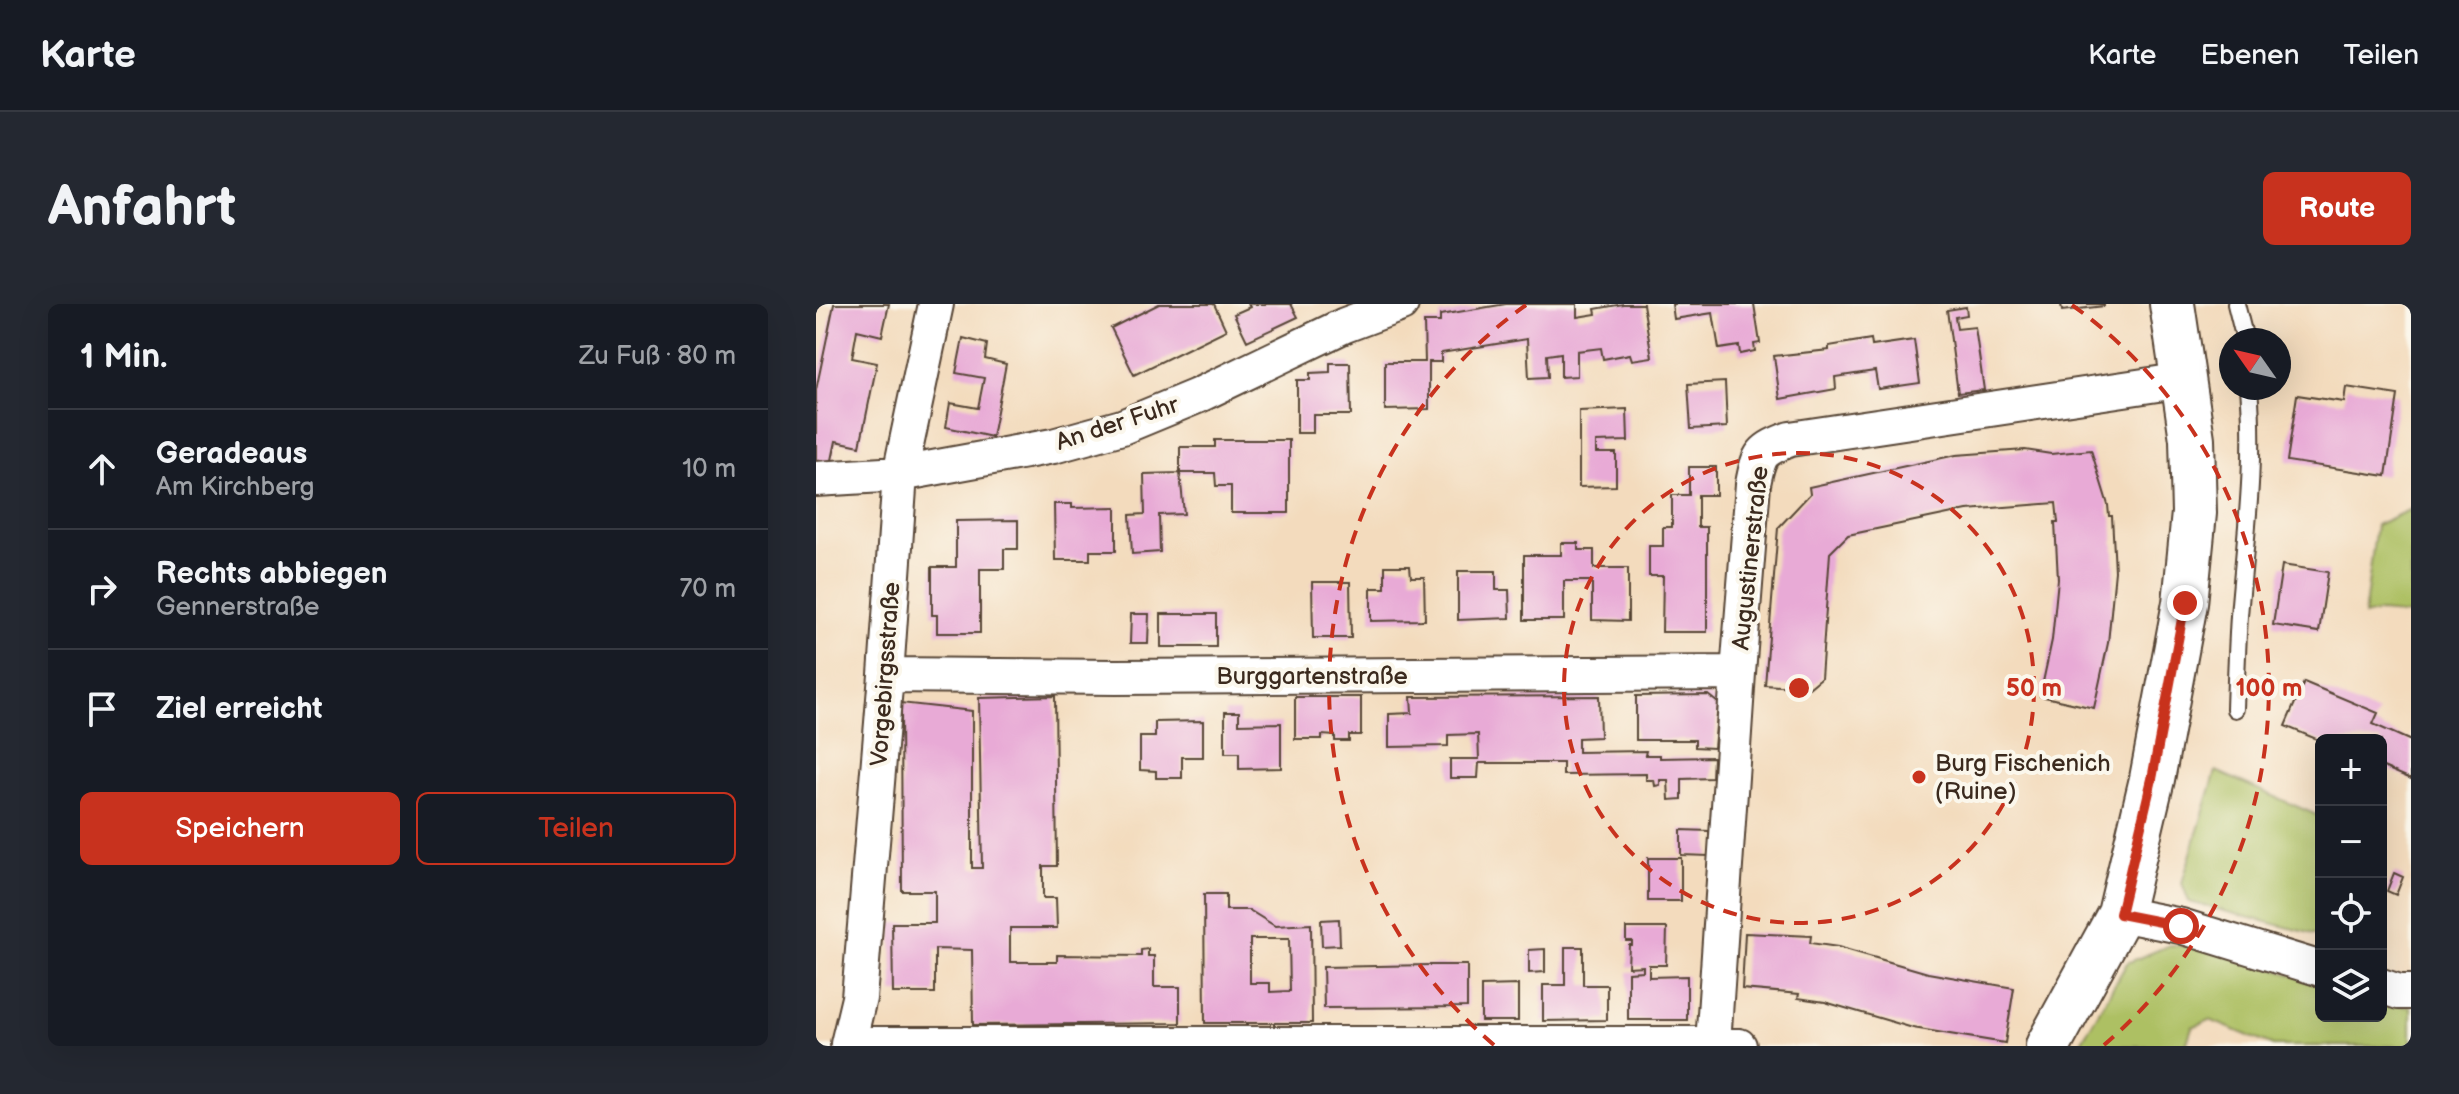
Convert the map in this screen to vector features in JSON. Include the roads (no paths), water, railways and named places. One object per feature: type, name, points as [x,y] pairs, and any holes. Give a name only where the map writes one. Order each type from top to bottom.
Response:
[{"type":"street","name":"Vorgebirgsstraße","points":[[848,1045],[859,998],[900,474],[936,304]]},
{"type":"street","name":"An der Fuhr","points":[[816,479],[900,474],[1053,446],[1122,427],[1197,396],[1345,325],[1401,304]]},
{"type":"street","points":[[2048,1046],[2120,914],[2152,779],[2185,603],[2194,513],[2192,439],[2172,304]]},
{"type":"street","name":"Augustinerstraße","points":[[1726,1045],[1738,673],[1753,484],[1758,458],[1767,447],[1790,439],[2184,380]]},
{"type":"street","name":"Burggartenstraße","points":[[886,675],[1148,677],[1738,673]]},
{"type":"street","points":[[2120,914],[2181,926],[2315,967]]},
{"type":"street","points":[[2387,988],[2411,992]]},
{"type":"street","points":[[848,1045],[1726,1045]]},
{"type":"lane","points":[[2236,304],[2242,328]]},
{"type":"lane","points":[[2235,709],[2239,618],[2250,505],[2250,400]]},
{"type":"place","name":"Burg Fischenich (Ruine)","points":[[1919,777]]}]
